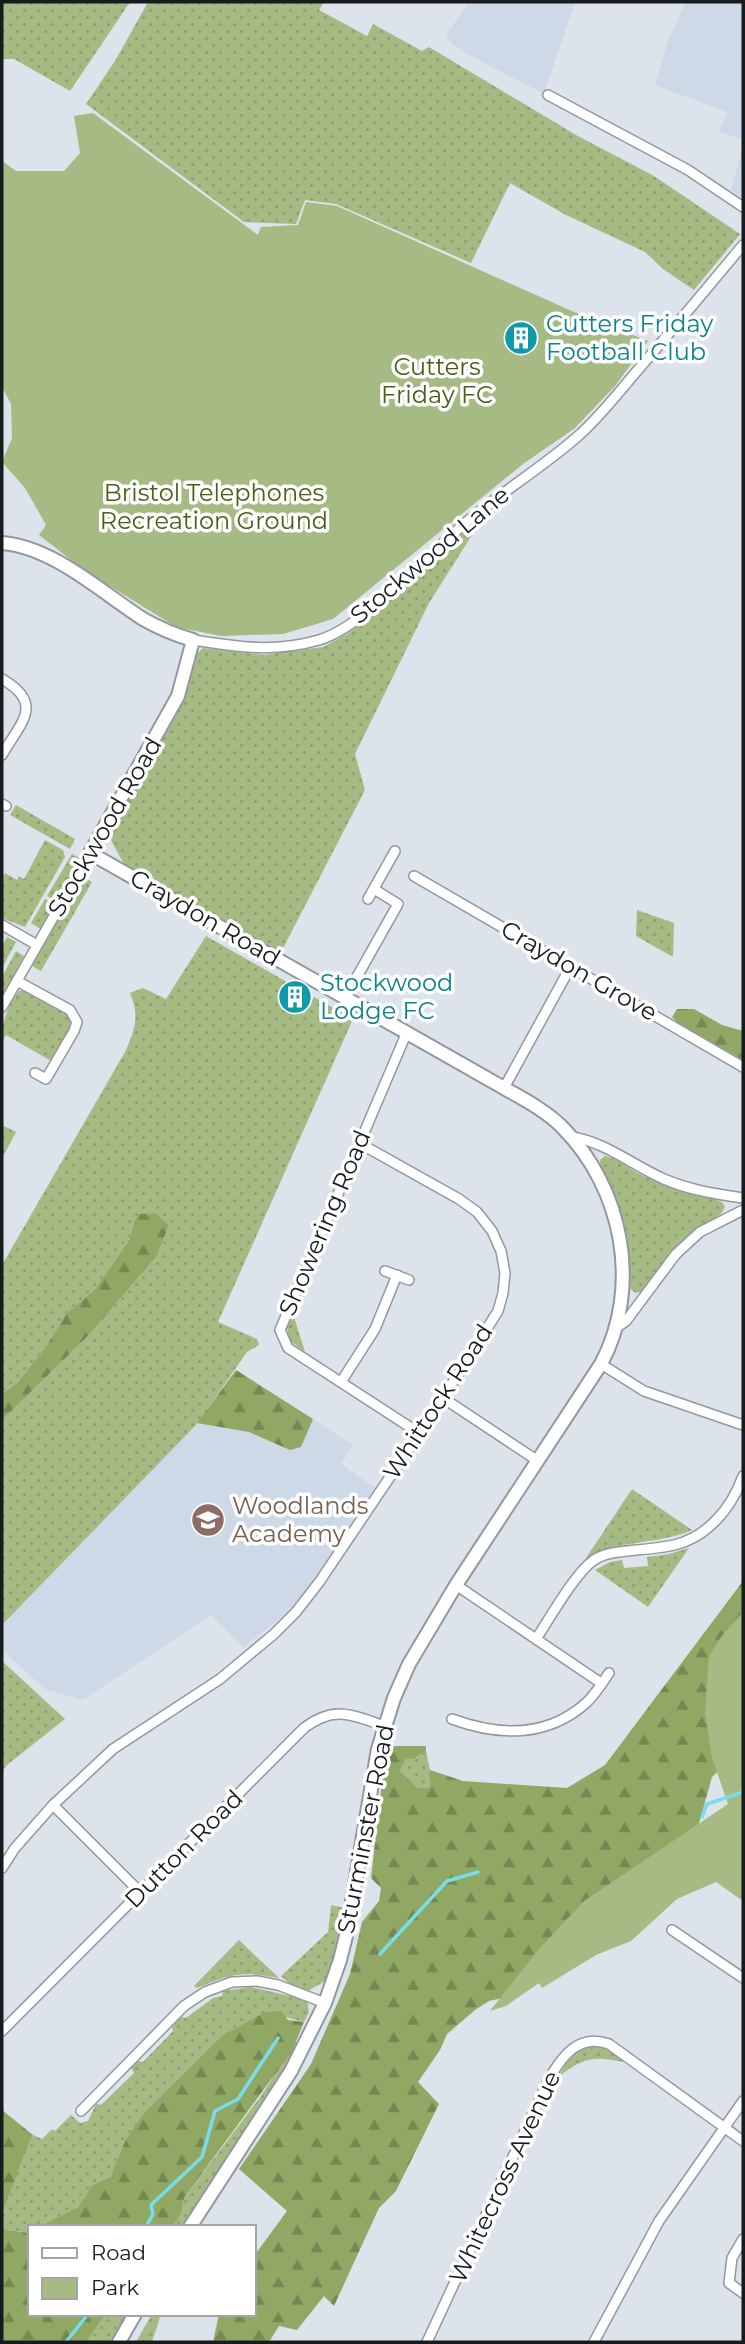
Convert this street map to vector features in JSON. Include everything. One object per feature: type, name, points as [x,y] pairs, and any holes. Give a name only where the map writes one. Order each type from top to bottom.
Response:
[{"type":"street","points":[[548,94],[688,170],[743,207]]},
{"type":"street","name":"Stockwood Lane","points":[[2,543],[32,549],[51,558],[145,620],[170,633],[193,640],[254,649],[285,647],[321,639],[343,629],[403,581],[500,493],[577,437],[614,398],[743,245]]},
{"type":"street","name":"Stockwood Road","points":[[2,1007],[175,703],[193,640]]},
{"type":"street","points":[[2,679],[19,688],[26,699],[27,712],[2,755]]},
{"type":"street","points":[[368,899],[395,850]]},
{"type":"street","name":"Craydon Road","points":[[90,853],[407,1032],[545,1114],[580,1148],[612,1208],[619,1234],[624,1284],[616,1328]]},
{"type":"street","name":"Craydon Grove","points":[[414,876],[743,1067]]},
{"type":"street","points":[[345,998],[398,904],[374,889]]},
{"type":"street","points":[[2,925],[37,945]]},
{"type":"street","points":[[504,1088],[571,966]]},
{"type":"street","points":[[17,981],[70,1010],[77,1023],[75,1031],[46,1079],[35,1073]]},
{"type":"street","name":"Showering Road","points":[[407,1032],[280,1330],[288,1348],[419,1433]]},
{"type":"street","name":"Craydon Road","points":[[570,1137],[600,1146],[666,1180],[693,1189],[743,1198]]},
{"type":"street","name":"Whittock Road","points":[[2,1868],[15,1848],[54,1805],[113,1749],[220,1679],[296,1612],[320,1581],[443,1398],[498,1311],[505,1273],[501,1251],[492,1231],[477,1212],[459,1199],[359,1143]]},
{"type":"street","points":[[616,1328],[626,1321],[676,1254],[700,1232],[743,1210]]},
{"type":"street","points":[[385,1271],[409,1280]]},
{"type":"street","points":[[341,1382],[375,1329],[397,1275]]},
{"type":"street","name":"Sturminster Road","points":[[191,2225],[291,2071],[326,2003],[345,1936],[378,1749],[384,1726],[409,1664],[456,1586],[601,1364],[610,1348],[616,1328]]},
{"type":"street","points":[[601,1364],[644,1391],[743,1425]]},
{"type":"street","points":[[443,1398],[538,1461]]},
{"type":"street","points":[[536,1639],[580,1574],[594,1560],[611,1553],[675,1545],[695,1536],[723,1514],[737,1495],[743,1476]]},
{"type":"street","points":[[456,1586],[601,1683]]},
{"type":"street","points":[[452,1718],[477,1728],[504,1732],[530,1730],[552,1724],[589,1701],[609,1673]]},
{"type":"street","name":"Dutton Road","points":[[2,2031],[277,1754],[319,1717],[349,1714],[384,1726]]},
{"type":"street","points":[[54,1805],[141,1893]]},
{"type":"street","points":[[672,1930],[743,1978]]},
{"type":"street","points":[[81,2111],[184,2006],[205,1992],[232,1982],[257,1981],[278,1985],[326,2003]]},
{"type":"street","name":"Whitecross Avenue","points":[[427,2342],[549,2080],[565,2053],[574,2047],[584,2042],[599,2040],[609,2044],[743,2141]]},
{"type":"street","points":[[594,2342],[659,2221],[743,2101]]},
{"type":"street","points":[[743,2239],[732,2258],[729,2283],[743,2293]]},
{"type":"street","points":[[119,2342],[134,2316]]},
{"type":"shaded area","points":[[469,2],[575,2],[544,94],[465,53],[449,41],[446,35]]},
{"type":"shaded area","points":[[685,2],[743,2],[743,140],[719,131],[727,112],[655,85],[667,44]]},
{"type":"shaded area","points":[[743,147],[743,199],[731,190]]},
{"type":"shaded area","name":"Woodlands Academy","points":[[236,1370],[353,1445],[341,1464],[375,1488],[314,1580],[287,1612],[243,1648],[211,1615],[83,1700],[45,1689],[2,1650],[2,1625],[196,1425]]},
{"type":"green space","points":[[2,2],[130,2],[70,91],[14,59],[2,59]]},
{"type":"green space","points":[[148,2],[324,2],[319,10],[367,36],[373,24],[422,51],[429,47],[576,135],[654,176],[740,234],[694,290],[663,269],[645,252],[566,215],[510,183],[471,263],[336,204],[305,200],[296,224],[244,222],[86,104],[115,61]]},
{"type":"green space","points":[[93,113],[258,235],[261,227],[298,225],[306,202],[337,206],[574,312],[648,341],[615,386],[575,428],[523,464],[333,619],[283,634],[221,636],[176,627],[84,570],[39,535],[46,525],[25,488],[2,462],[12,438],[11,404],[2,387],[2,161],[16,171],[64,171],[80,153],[74,116]]},
{"type":"green space","points":[[463,532],[472,535],[429,603],[355,754],[365,790],[280,954],[126,868],[111,840],[110,832],[177,714],[187,690],[195,655],[203,648],[264,655],[323,647],[369,619]]},
{"type":"green space","points":[[16,805],[75,839],[70,849],[10,815]]},
{"type":"green space","points":[[45,840],[63,850],[65,857],[25,927],[2,918],[2,880],[5,873],[17,880],[19,876],[24,879]]},
{"type":"green space","points":[[72,854],[81,859],[56,901],[47,896]]},
{"type":"green space","points":[[83,877],[92,882],[41,971],[32,966]]},
{"type":"green space","points":[[45,899],[55,905],[41,929],[31,923]]},
{"type":"green space","points":[[637,910],[674,923],[673,957],[636,936]]},
{"type":"green space","points":[[206,936],[287,982],[279,1000],[304,1014],[314,997],[353,1019],[218,1322],[257,1339],[259,1345],[247,1352],[196,1425],[2,1625],[2,1420],[89,1335],[157,1256],[169,1225],[156,1213],[139,1215],[129,1240],[95,1289],[66,1314],[47,1345],[17,1383],[2,1394],[2,1265],[125,1052],[135,1023],[135,1009],[130,993],[143,988],[166,999]]},
{"type":"green space","points":[[7,937],[16,942],[2,968],[2,947]]},
{"type":"green space","points":[[16,951],[24,956],[2,996],[2,977]]},
{"type":"green space","points":[[26,990],[67,1014],[70,1020],[70,1032],[53,1062],[6,1035],[2,1041],[8,1008],[19,991]]},
{"type":"green space","points":[[677,1009],[694,1009],[722,1025],[743,1031],[743,1060],[679,1024],[672,1017]]},
{"type":"green space","points":[[2,1125],[16,1132],[2,1158]]},
{"type":"green space","points":[[605,1156],[653,1180],[722,1202],[725,1207],[721,1214],[679,1244],[641,1292],[635,1293],[629,1287],[626,1235],[619,1205],[601,1166],[600,1160]]},
{"type":"green space","points":[[156,1213],[169,1225],[157,1256],[89,1335],[2,1420],[2,1394],[17,1383],[47,1345],[66,1314],[95,1289],[129,1240],[139,1214]]},
{"type":"green space","points":[[293,1314],[305,1352],[289,1340],[287,1327]]},
{"type":"green space","points":[[236,1370],[313,1419],[301,1447],[290,1450],[249,1432],[197,1423]]},
{"type":"green space","points":[[632,1489],[692,1530],[609,1549],[584,1561]]},
{"type":"green space","points":[[689,1548],[648,1607],[595,1570],[610,1562],[622,1560],[624,1568],[648,1566],[647,1557]]},
{"type":"green space","points":[[743,1581],[743,1747],[712,1777],[698,1827],[593,1908],[507,1997],[489,2001],[447,2034],[440,2050],[418,2082],[439,2104],[396,2191],[379,2208],[334,2306],[324,2296],[297,2330],[279,2326],[269,2342],[213,2342],[219,2316],[256,2316],[256,2253],[287,2211],[239,2169],[311,2064],[350,1974],[362,1922],[379,1901],[381,1888],[371,1878],[386,1746],[426,1746],[426,1751],[414,1759],[406,1759],[400,1771],[418,1788],[430,1788],[430,1770],[463,1781],[567,1788],[605,1765]]},
{"type":"green space","points":[[743,1612],[743,1901],[716,1882],[677,1899],[631,1941],[596,1955],[542,1988],[539,1983],[506,2006],[490,2011],[539,1949],[584,1901],[728,1804],[712,1758],[705,1712],[709,1656],[721,1637]]},
{"type":"green space","points":[[2,1661],[65,1719],[2,1771]]},
{"type":"green space","points":[[426,1751],[430,1789],[418,1788],[400,1771],[406,1759],[414,1759]]},
{"type":"green space","points":[[331,1905],[344,1908],[337,1945],[325,1981],[308,1991],[289,1983],[281,1976],[328,1932]]},
{"type":"green space","points":[[239,1940],[279,1978],[237,1975],[197,1988],[194,1986]]},
{"type":"green space","points":[[251,1987],[307,2000],[309,2012],[304,2022],[266,2012],[253,2020],[125,2141],[112,2175],[92,2188],[78,2207],[42,2225],[28,2225],[28,2233],[6,2230],[2,2224],[2,2213],[21,2158],[33,2135],[42,2139],[52,2129],[55,2131],[71,2115],[80,2123],[88,2121],[96,2104],[101,2105],[134,2073],[131,2068],[138,2061],[143,2062],[173,2031],[172,2027],[181,2017],[186,2018],[213,1998],[222,1996],[223,1991]]},
{"type":"green space","points":[[281,2011],[288,2020],[304,2022],[292,2051],[184,2198],[177,2221],[172,2225],[42,2225],[78,2207],[92,2186],[111,2176],[125,2141],[144,2113],[222,2036],[265,2012]]},
{"type":"green space","points":[[295,2043],[300,2044],[184,2225],[172,2225],[179,2218],[184,2198],[261,2096]]},
{"type":"green space","points":[[588,2046],[603,2047],[628,2063],[591,2059],[559,2076],[570,2058]]},
{"type":"green space","points":[[2,2110],[33,2135],[2,2213]]},
{"type":"green space","points":[[2,2224],[6,2230],[28,2233],[28,2316],[105,2316],[86,2342],[2,2342]]},
{"type":"green space","points":[[105,2316],[128,2316],[113,2342],[86,2342]]},
{"type":"green space","points":[[151,2316],[160,2316],[152,2342],[136,2342]]},
{"type":"waterway","points":[[702,1817],[707,1804],[743,1792]]},
{"type":"waterway","points":[[380,1954],[447,1881],[478,1872]]},
{"type":"waterway","points":[[147,2225],[153,2214],[151,2205],[202,2157],[215,2111],[238,2099],[278,2038]]},
{"type":"waterway","points":[[66,2342],[86,2316]]},
{"type":"place","name":"Cutters Friday Football Club","points":[[521,338]]},
{"type":"place","name":"Stockwood Lodge FC","points":[[295,997]]},
{"type":"place","name":"Woodlands Academy","points":[[208,1520]]},
{"type":"park label","name":"Cutters Friday FC","points":[[437,381]]},
{"type":"park label","name":"Bristol Telephones Recreation Ground","points":[[214,507]]}]
